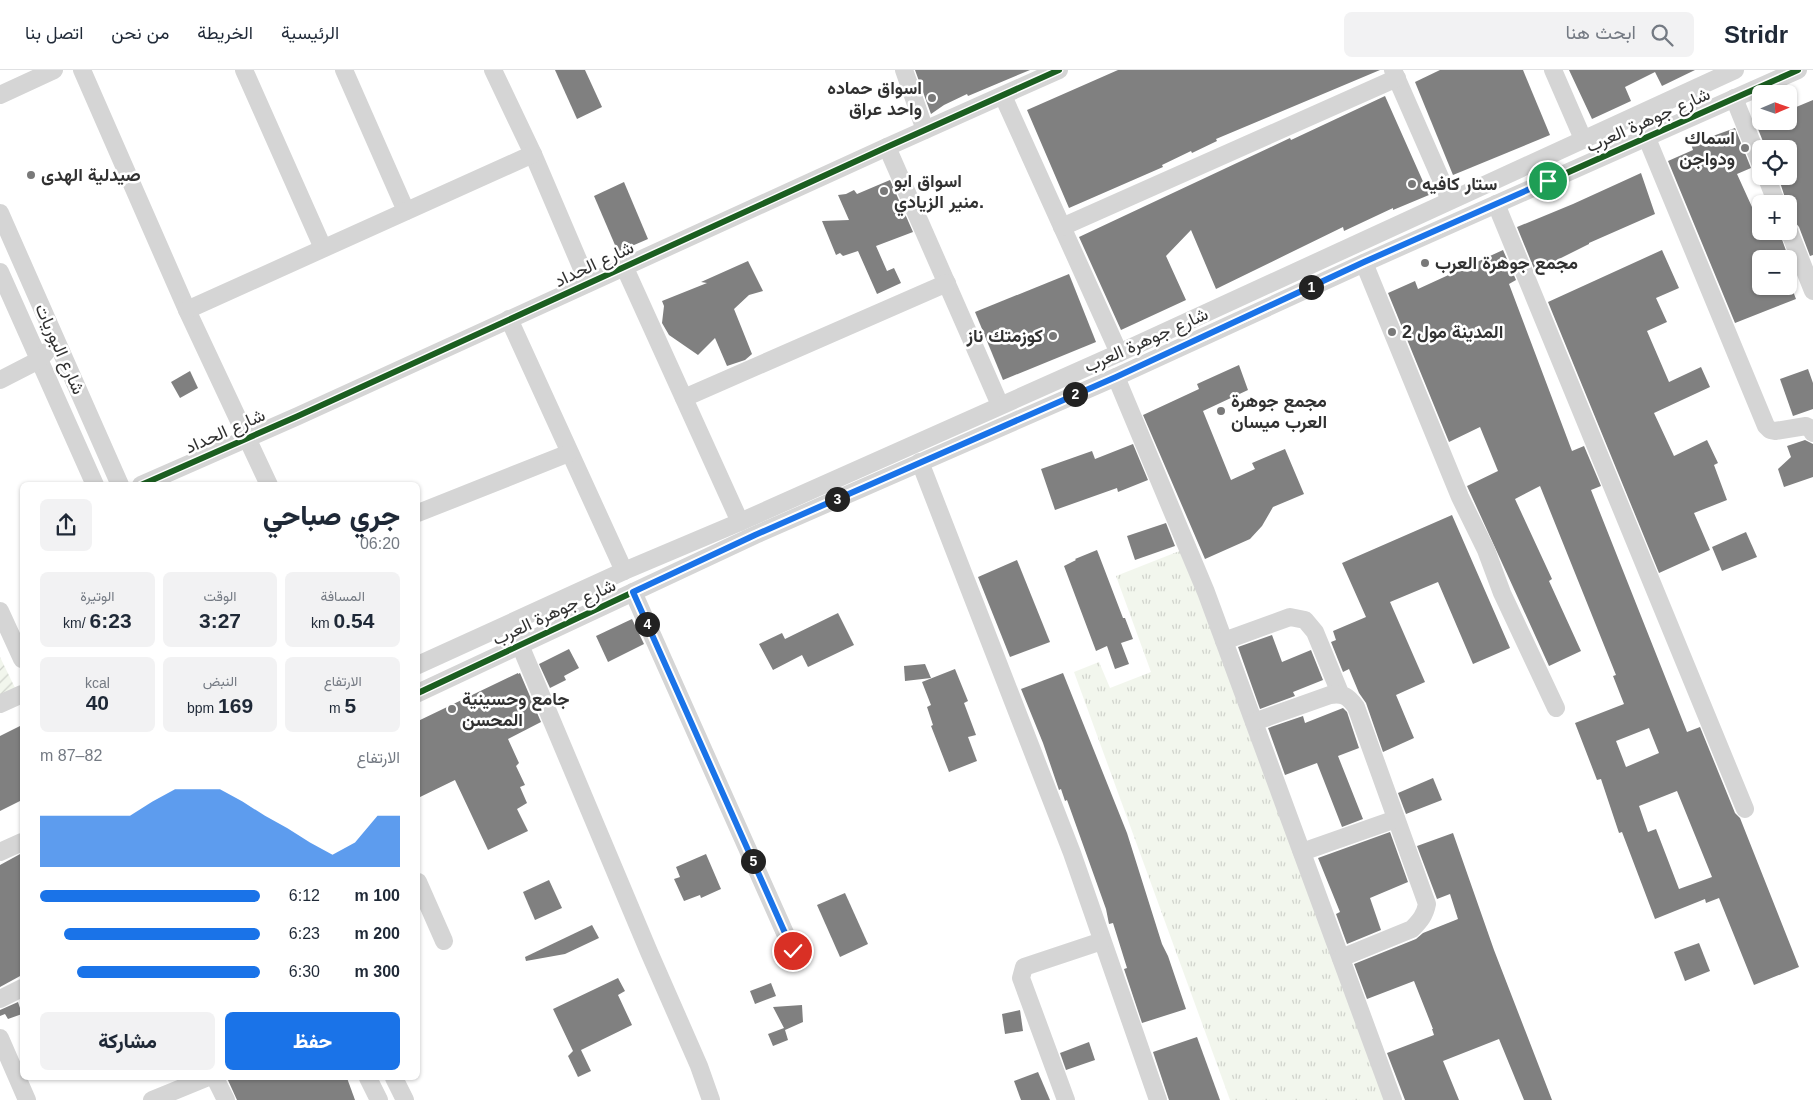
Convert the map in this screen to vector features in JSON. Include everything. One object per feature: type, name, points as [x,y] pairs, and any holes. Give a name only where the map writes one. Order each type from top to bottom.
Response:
[{"type":"street","points":[[0,95],[54,70]]},
{"type":"street","points":[[82,70],[187,310],[268,482]]},
{"type":"street","points":[[244,70],[323,248]]},
{"type":"street","points":[[344,70],[406,211]]},
{"type":"street","points":[[904,70],[925,130]]},
{"type":"street","name":"شارع الحداد","points":[[148,482],[887,146],[1059,70]]},
{"type":"street","points":[[1552,70],[1583,139]]},
{"type":"street","name":"شارع جوهرة العرب","points":[[420,664],[624,571],[740,522],[1119,353],[1736,70]]},
{"type":"street","name":"شارع جوهرة العرب","points":[[420,691],[920,462],[1116,377],[1364,262],[1798,70]]},
{"type":"street","points":[[495,71],[534,154],[588,283]]},
{"type":"street","points":[[1062,228],[1395,74],[1450,200]]},
{"type":"street","points":[[1003,96],[1119,353]]},
{"type":"street","points":[[1734,98],[1752,143]]},
{"type":"street","points":[[1646,136],[1766,426],[1770,430],[1775,431],[1806,426],[1813,433]]},
{"type":"street","points":[[887,146],[1000,405]]},
{"type":"street","points":[[187,310],[534,154]]},
{"type":"street","points":[[1496,204],[1746,809]]},
{"type":"street","name":"شارع البوريات","points":[[0,213],[119,482]]},
{"type":"street","points":[[1793,240],[1813,291]]},
{"type":"street","points":[[1364,262],[1460,496],[1486,550],[1502,593],[1556,708]]},
{"type":"street","points":[[624,266],[740,522]]},
{"type":"street","name":"شارع البوريات","points":[[0,272],[94,482]]},
{"type":"street","points":[[684,398],[947,283]]},
{"type":"street","points":[[20,317],[32,316],[41,307]]},
{"type":"street","points":[[509,319],[624,571]]},
{"type":"street","points":[[0,380],[38,360],[47,351],[60,349]]},
{"type":"street","points":[[1116,377],[1206,592],[1393,1100]]},
{"type":"street","points":[[420,513],[569,453]]},
{"type":"street","points":[[920,462],[1072,853],[1158,1100]]},
{"type":"street","points":[[633,592],[793,951]]},
{"type":"street","points":[[0,611],[20,655]]},
{"type":"street","points":[[1224,641],[1290,618],[1305,620],[1315,632],[1340,694]]},
{"type":"street","points":[[520,645],[699,1066],[711,1100]]},
{"type":"street","points":[[1254,722],[1330,694],[1340,694],[1349,698],[1356,707],[1427,904],[1420,921],[1412,928],[1341,958]]},
{"type":"street","points":[[0,704],[20,695]]},
{"type":"street","points":[[1302,852],[1396,819]]},
{"type":"street","points":[[0,852],[20,843]]},
{"type":"street","points":[[420,886],[444,940]]},
{"type":"street","points":[[1066,1100],[1021,978],[1024,967],[1102,941]]},
{"type":"street","points":[[0,998],[20,989]]},
{"type":"street","points":[[0,1038],[28,1100]]},
{"type":"street","points":[[152,1100],[201,1080]]},
{"type":"street","points":[[216,1080],[226,1100]]},
{"type":"street","points":[[369,1080],[379,1100]]},
{"type":"street","points":[[395,1080],[405,1100]]},
{"type":"green space","points":[[1182,550],[1388,1100],[1230,1100],[1074,672],[1099,662],[1110,688],[1151,672],[1116,576]]},
{"type":"green space","points":[[0,657],[19,696],[0,704]]},
{"type":"building","points":[[555,70],[585,70],[602,107],[577,119]]},
{"type":"building","points":[[915,70],[1030,70],[968,96],[967,94],[944,105],[931,114]]},
{"type":"building","points":[[1118,70],[1380,70],[1216,139],[1217,141],[1162,165],[1163,167],[1069,208],[1027,110]]},
{"type":"building","points":[[1440,70],[1523,70],[1550,135],[1453,175],[1415,82]]},
{"type":"building","points":[[1569,70],[1695,70],[1662,86],[1655,72],[1625,87],[1631,101],[1592,119]]},
{"type":"building","points":[[1385,96],[1429,195],[1393,210],[1393,208],[1344,231],[1343,227],[1216,289],[1191,230],[1166,256],[1186,300],[1121,330],[1079,237],[1290,138],[1291,140]]},
{"type":"building","points":[[1813,100],[1813,255],[1810,256],[1797,224],[1797,195],[1784,195],[1781,185],[1797,185],[1797,140],[1762,140],[1758,130],[1798,130],[1798,106]]},
{"type":"building","points":[[1735,128],[1751,168],[1737,174],[1752,207],[1752,240],[1782,240],[1786,250],[1752,250],[1752,295],[1794,295],[1796,299],[1735,323],[1668,161],[1693,150],[1691,144]]},
{"type":"building","points":[[1641,173],[1655,214],[1589,243],[1535,271],[1517,227]]},
{"type":"building","points":[[890,180],[913,232],[876,246],[887,271],[894,268],[901,283],[877,294],[858,251],[843,256],[840,253],[836,255],[822,221],[849,220],[838,195],[854,190],[857,194]]},
{"type":"building","points":[[624,182],[648,239],[618,252],[594,196]]},
{"type":"building","points":[[1503,250],[1516,280],[1509,284],[1572,451],[1584,446],[1601,486],[1591,490],[1687,732],[1700,727],[1735,813],[1740,818],[1799,967],[1754,985],[1719,898],[1706,903],[1705,899],[1655,919],[1622,832],[1619,833],[1601,779],[1597,780],[1575,723],[1624,704],[1613,676],[1616,675],[1540,486],[1515,499],[1552,579],[1549,581],[1581,651],[1549,666],[1467,486],[1498,471],[1480,427],[1449,442],[1388,293],[1415,281],[1418,289]],"holes":[[[1649,728],[1659,753],[1626,767],[1616,741]],[[1677,791],[1712,877],[1679,889],[1656,829],[1648,832],[1639,806]]]},
{"type":"building","points":[[1662,250],[1679,288],[1656,298],[1667,322],[1647,331],[1669,382],[1701,367],[1710,387],[1654,413],[1674,456],[1707,440],[1718,463],[1714,465],[1727,500],[1694,513],[1710,550],[1659,573],[1548,302]]},
{"type":"building","points":[[748,261],[763,291],[749,295],[734,309],[752,354],[745,360],[727,366],[715,338],[698,355],[669,335],[662,323],[664,306],[662,301],[707,283],[701,282]]},
{"type":"building","points":[[1069,274],[1096,342],[1003,380],[975,312]]},
{"type":"building","points":[[1239,365],[1248,390],[1203,411],[1231,480],[1255,469],[1252,463],[1285,449],[1304,494],[1273,507],[1262,526],[1250,539],[1205,559],[1143,415],[1199,389],[1197,384]]},
{"type":"building","points":[[1808,369],[1813,383],[1813,409],[1793,416],[1780,379]]},
{"type":"building","points":[[190,371],[198,388],[180,398],[171,382]]},
{"type":"building","points":[[1805,440],[1813,444],[1813,477],[1784,487],[1778,469],[1791,457],[1787,446]]},
{"type":"building","points":[[1133,444],[1148,480],[1118,492],[1117,488],[1055,510],[1041,469],[1092,451],[1095,459]]},
{"type":"building","points":[[1452,515],[1510,648],[1473,664],[1438,582],[1390,602],[1425,682],[1396,695],[1414,738],[1383,752],[1366,703],[1359,693],[1349,669],[1343,672],[1331,642],[1336,640],[1333,631],[1366,617],[1342,563]]},
{"type":"building","points":[[1166,523],[1175,546],[1135,560],[1127,536]]},
{"type":"building","points":[[1746,532],[1757,557],[1722,571],[1712,547]]},
{"type":"building","points":[[1097,550],[1133,639],[1121,643],[1129,664],[1115,669],[1107,646],[1096,651],[1064,566]]},
{"type":"building","points":[[1017,560],[1050,642],[1010,657],[978,577]]},
{"type":"building","points":[[838,613],[854,645],[808,667],[802,655],[773,670],[759,644],[782,633],[785,639]]},
{"type":"building","points":[[632,619],[644,644],[608,662],[596,636]]},
{"type":"building","points":[[1272,635],[1282,662],[1311,650],[1323,680],[1293,692],[1295,696],[1260,709],[1238,647]]},
{"type":"building","points":[[569,649],[579,668],[564,676],[566,680],[550,688],[539,664]]},
{"type":"building","points":[[925,664],[931,678],[905,681],[904,666]]},
{"type":"building","points":[[955,669],[968,701],[964,703],[976,735],[968,737],[977,761],[949,772],[931,726],[933,725],[927,707],[931,705],[922,682]]},
{"type":"building","points":[[520,673],[541,722],[508,739],[519,763],[516,766],[525,785],[520,787],[527,803],[517,809],[528,831],[488,850],[455,780],[420,797],[420,720]]},
{"type":"building","points":[[1063,673],[1127,833],[1162,944],[1186,1009],[1142,1023],[1124,969],[1127,968],[1113,923],[1109,924],[1106,909],[1067,800],[1065,801],[1061,789],[1059,790],[1043,743],[1021,689]]},
{"type":"building","points":[[1343,708],[1347,712],[1359,748],[1338,756],[1363,819],[1342,827],[1317,763],[1285,775],[1268,728],[1303,716],[1305,723]]},
{"type":"building","points":[[20,726],[20,801],[0,811],[0,736]]},
{"type":"building","points":[[1433,778],[1442,800],[1406,814],[1398,793]]},
{"type":"building","points":[[1390,832],[1408,882],[1370,898],[1381,930],[1347,944],[1336,914],[1340,912],[1318,858]]},
{"type":"building","points":[[1453,833],[1494,950],[1552,1100],[1524,1100],[1499,1039],[1443,1061],[1459,1100],[1405,1100],[1387,1053],[1434,1035],[1433,1029],[1414,981],[1367,999],[1354,964],[1416,939],[1423,933],[1458,919],[1450,894],[1437,899],[1417,846]]},
{"type":"building","points":[[20,854],[20,976],[0,987],[0,865]]},
{"type":"building","points":[[706,854],[721,889],[701,898],[700,895],[684,901],[674,879],[680,877],[676,867]]},
{"type":"building","points":[[549,880],[562,908],[535,920],[523,892]]},
{"type":"building","points":[[845,893],[868,944],[840,957],[817,905]]},
{"type":"building","points":[[592,925],[599,938],[565,954],[526,961],[525,957]]},
{"type":"building","points":[[1699,943],[1710,971],[1685,981],[1674,952]]},
{"type":"building","points":[[618,978],[625,991],[618,995],[632,1025],[581,1050],[591,1071],[578,1077],[568,1056],[573,1051],[553,1009]]},
{"type":"building","points":[[771,983],[776,996],[755,1004],[750,991]]},
{"type":"building","points":[[18,1002],[20,1015],[8,1019],[5,1014],[0,1016],[0,1010]]},
{"type":"building","points":[[802,1005],[803,1022],[785,1030],[788,1040],[773,1046],[768,1034],[784,1028],[773,1007]]},
{"type":"building","points":[[1020,1010],[1023,1031],[1005,1034],[1002,1014]]},
{"type":"building","points":[[1197,1037],[1220,1100],[1169,1100],[1153,1052]]},
{"type":"building","points":[[1089,1042],[1095,1060],[1066,1070],[1060,1053]]},
{"type":"building","points":[[1038,1072],[1050,1100],[1021,1100],[1014,1081]]},
{"type":"building","points":[[228,1080],[348,1080],[355,1100],[237,1100]]},
{"type":"cycle path","points":[[148,482],[298,416],[1059,70]]},
{"type":"cycle path","points":[[420,692],[755,535],[1116,377],[1364,263],[1798,70]]},
{"type":"place","name":"اسواق حماده واحد عراق","points":[[932,98]]},
{"type":"place","name":"اسماك ودواجن","points":[[1745,148]]},
{"type":"place","name":"صيدلية الهدى","points":[[31,175]]},
{"type":"place","name":"ستار كافيه","points":[[1412,184]]},
{"type":"place","name":"اسواق ابو منير الزيادي.","points":[[884,191]]},
{"type":"place","name":"مجمع جوهرة العرب","points":[[1425,263]]},
{"type":"place","name":"المدينة مول 2","points":[[1392,332]]},
{"type":"place","name":"كوزمتك ناز","points":[[1053,336]]},
{"type":"place","name":"مجمع جوهرة العرب ميسان","points":[[1221,411]]},
{"type":"place","name":"جامع وحسينية المحسن","points":[[452,709]]},
{"type":"route","points":[[793,951],[633,592],[755,535],[1116,377],[1136,366],[1364,262],[1548,181]]}]
